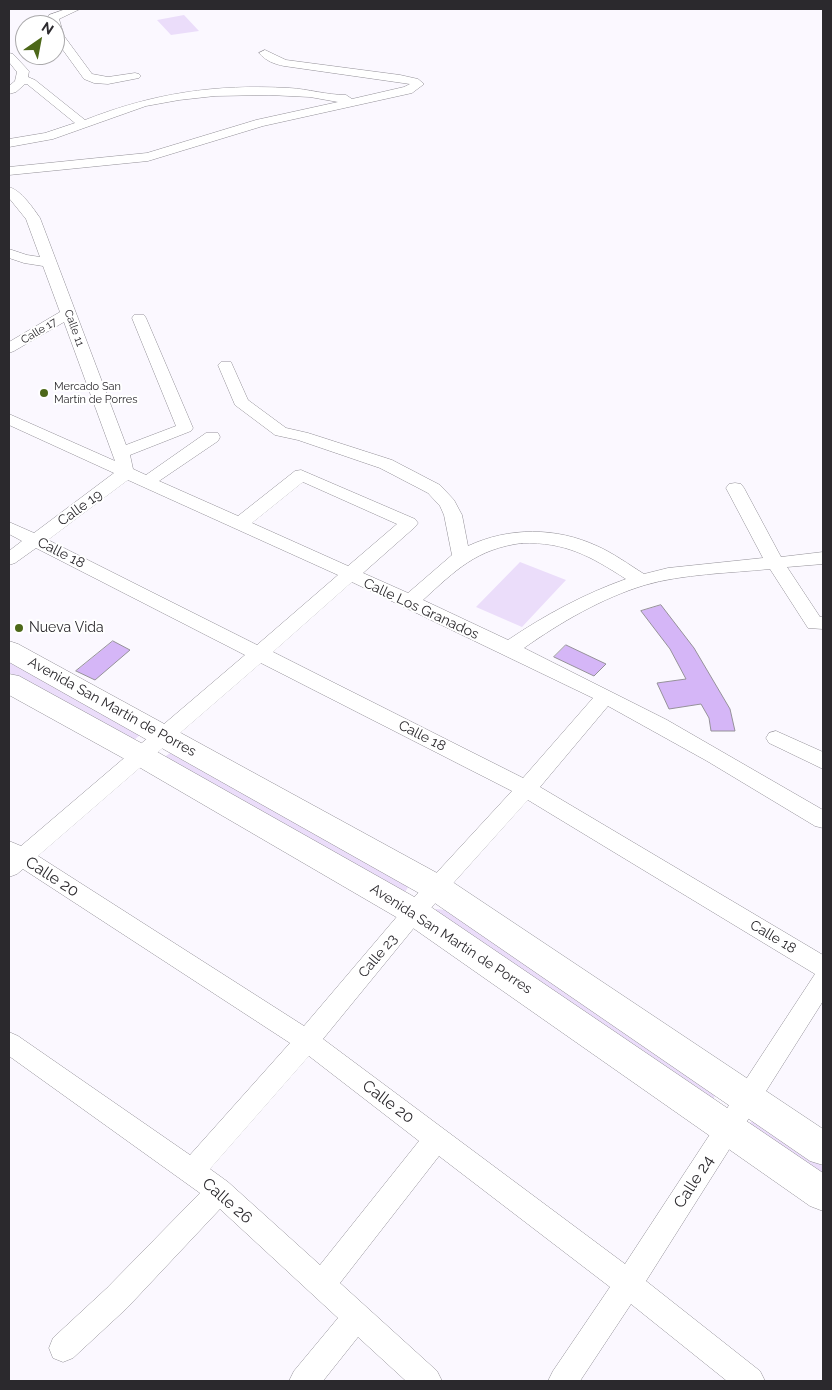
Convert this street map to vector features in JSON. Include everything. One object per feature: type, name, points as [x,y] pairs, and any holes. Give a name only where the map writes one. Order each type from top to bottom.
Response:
[{"type":"main road","name":"Avenida San Martín de Porres","points":[[9,650],[437,888],[823,1149]]},
{"type":"main road","name":"Avenida San Martín de Porres","points":[[9,684],[142,756],[414,912],[730,1127],[823,1194]]},
{"type":"street","points":[[55,15],[75,9]]},
{"type":"street","points":[[65,46],[91,80],[101,81],[135,76]]},
{"type":"street","points":[[9,171],[148,157],[260,123],[368,100],[408,90],[418,84],[414,81],[400,78],[284,63],[265,53]]},
{"type":"street","points":[[9,56],[23,71],[18,86],[9,91]]},
{"type":"street","points":[[22,78],[32,82],[84,125]]},
{"type":"street","points":[[9,143],[35,140],[84,125],[137,104],[181,96],[210,93],[290,92],[317,94],[338,99],[368,100]]},
{"type":"street","name":"Calle 11","points":[[9,191],[33,218],[120,453],[126,464],[125,473]]},
{"type":"street","points":[[9,205],[33,218]]},
{"type":"street","points":[[9,253],[24,259],[49,262]]},
{"type":"street","points":[[9,267],[24,259]]},
{"type":"street","name":"Calle 17","points":[[9,348],[69,313]]},
{"type":"street","points":[[120,453],[185,428],[139,318]]},
{"type":"street","points":[[226,365],[241,402],[281,432],[302,436],[386,464],[434,489],[448,504],[454,515],[462,556]]},
{"type":"street","name":"Calle Los Granados","points":[[9,419],[409,602],[605,697],[741,771],[823,820]]},
{"type":"street","points":[[147,482],[212,437]]},
{"type":"street","name":"Calle 19","points":[[9,560],[119,480],[125,473]]},
{"type":"street","points":[[13,858],[166,736],[409,523],[301,475],[239,524]]},
{"type":"street","points":[[735,488],[775,563],[815,624],[823,623]]},
{"type":"street","name":"Calle 18","points":[[9,527],[526,789],[823,967]]},
{"type":"street","points":[[409,602],[462,556],[495,542],[530,536],[557,539],[585,547],[641,580]]},
{"type":"street","points":[[508,650],[542,626],[603,594],[641,580],[668,574],[823,558]]},
{"type":"street","name":"Calle 23","points":[[192,1171],[307,1041],[414,912],[526,789],[605,697]]},
{"type":"street","points":[[776,738],[823,761]]},
{"type":"street","name":"Calle 20","points":[[13,858],[307,1041],[628,1284],[750,1381]]},
{"type":"street","name":"Calle 24","points":[[563,1381],[628,1284],[823,981]]},
{"type":"street","name":"Calle 26","points":[[9,1043],[219,1191],[427,1381]]},
{"type":"street","points":[[321,1285],[437,1139]]},
{"type":"street","points":[[63,1348],[117,1298],[219,1191]]},
{"type":"street","points":[[304,1381],[356,1318]]},
{"type":"shaded area","points":[[184,15],[199,31],[171,35],[157,20]]},
{"type":"shaded area","points":[[520,562],[566,580],[522,627],[476,607]]},
{"type":"shaded area","points":[[9,662],[141,734],[133,741],[9,673]]},
{"type":"shaded area","points":[[170,753],[409,886],[403,895],[162,759]]},
{"type":"shaded area","points":[[436,909],[445,910],[717,1090],[712,1103],[435,916]]},
{"type":"shaded area","points":[[755,1118],[823,1166],[823,1182],[749,1130],[750,1123]]},
{"type":"building","points":[[661,605],[694,648],[730,709],[735,731],[711,731],[709,718],[701,704],[669,709],[657,683],[686,679],[670,649],[641,611]]},
{"type":"building","points":[[113,641],[130,650],[95,680],[76,671]]},
{"type":"building","points":[[566,645],[606,664],[594,676],[554,657]]},
{"type":"place","name":"Mercado San Martín de Porres","points":[[44,393]]},
{"type":"place","name":"Nueva Vida","points":[[19,628]]}]
